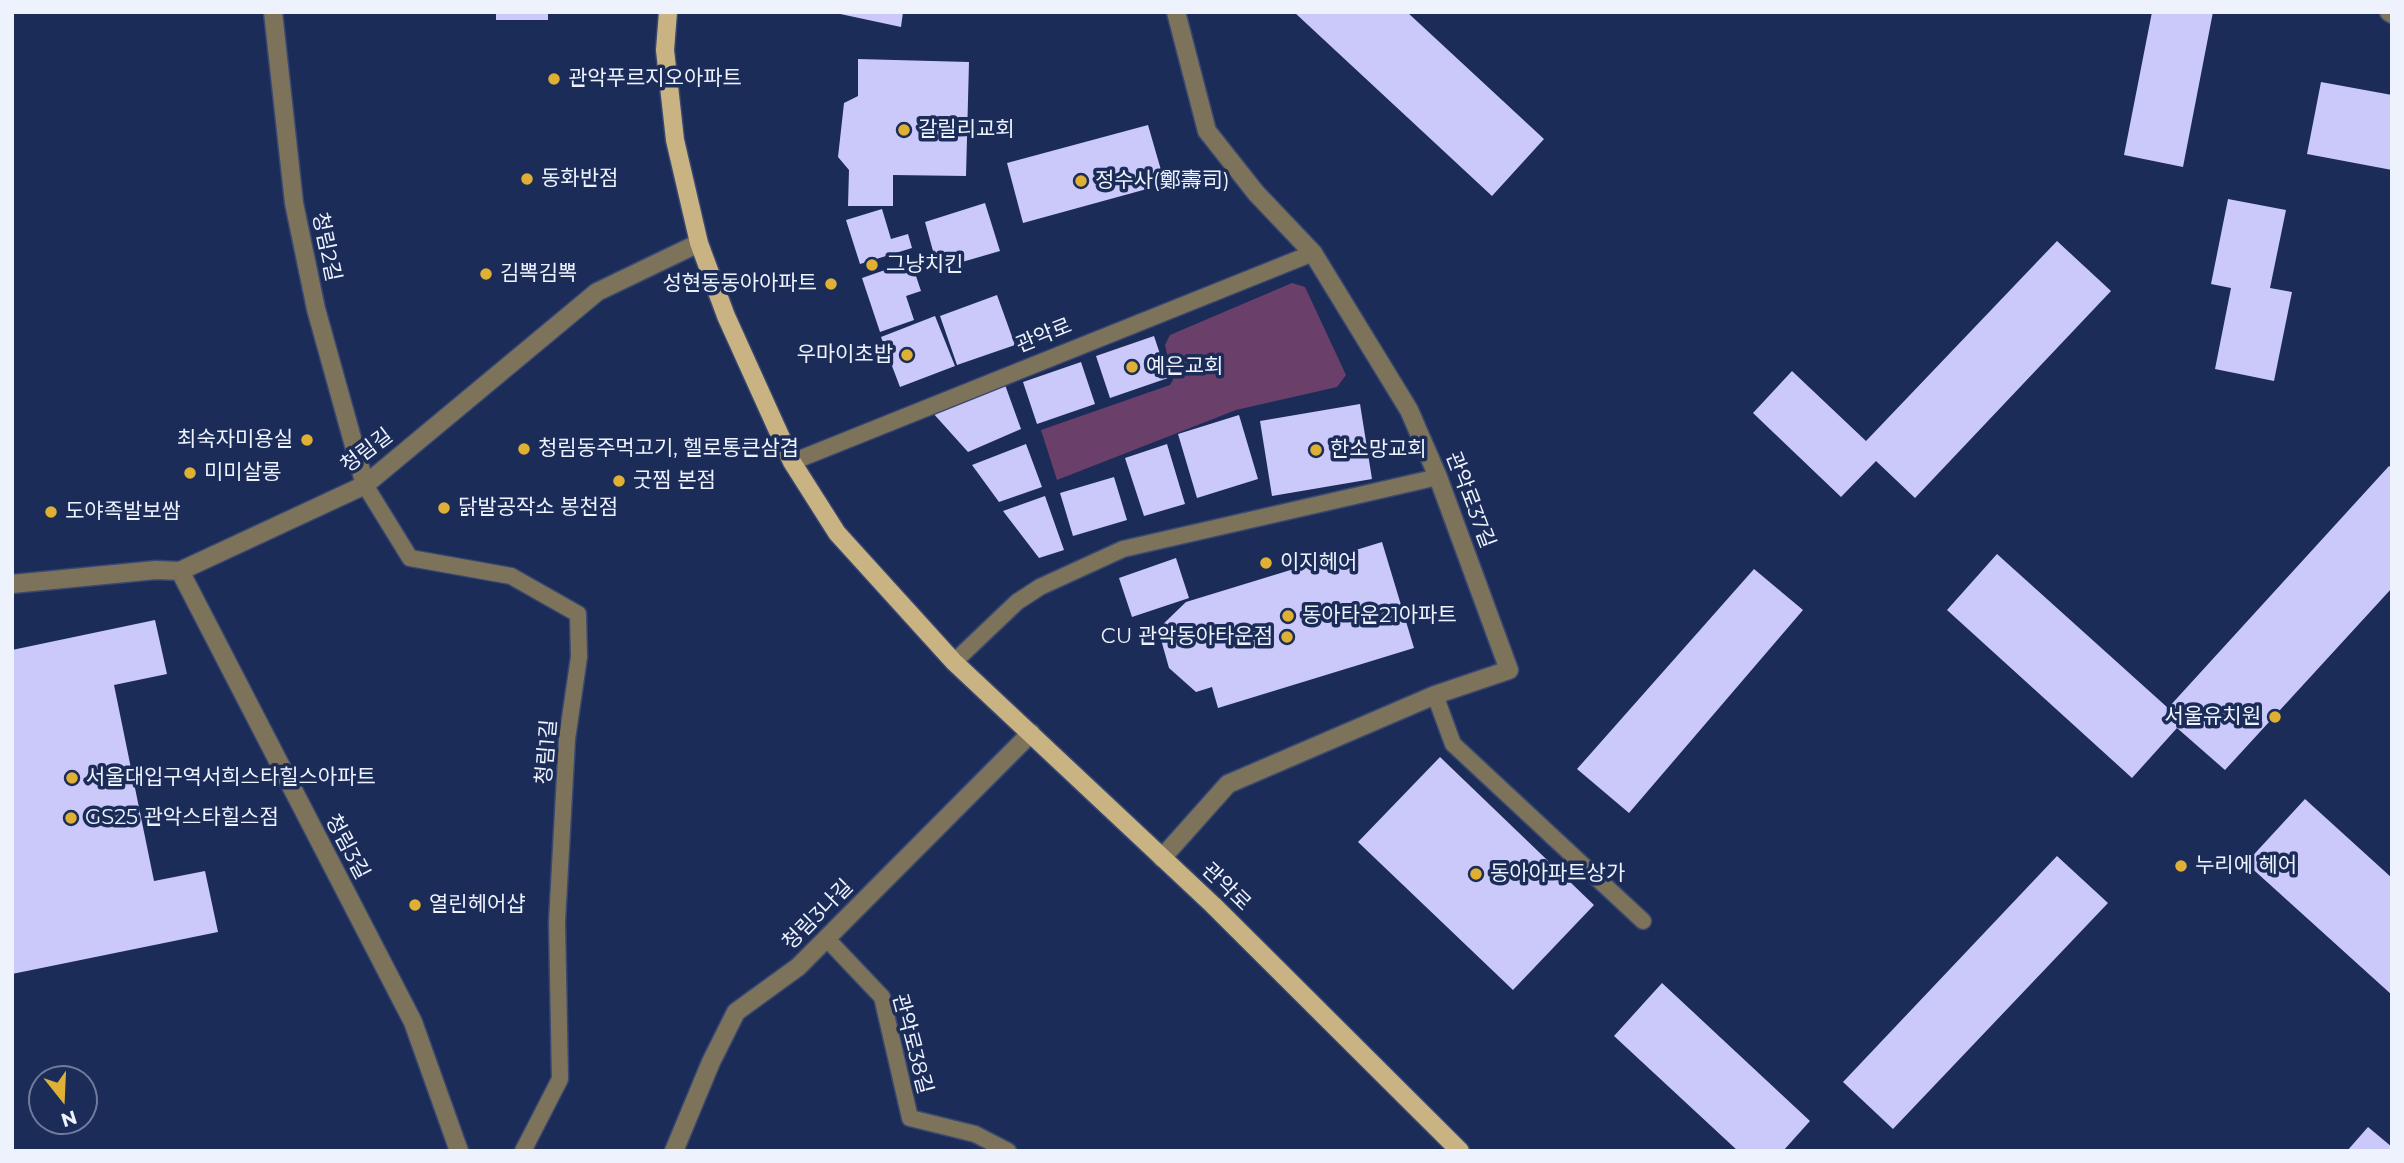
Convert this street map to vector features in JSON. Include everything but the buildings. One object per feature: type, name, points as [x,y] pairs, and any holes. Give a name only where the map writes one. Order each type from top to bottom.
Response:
[{"type":"main road","name":"관악로","points":[[668,12],[665,50],[675,140],[699,243],[726,316],[792,462],[837,533],[954,662],[1162,858],[1460,1151]]},
{"type":"street","name":"청림2길","points":[[273,12],[294,203],[316,309],[365,485]]},
{"type":"street","name":"관악로37길","points":[[1162,858],[1228,784],[1434,695],[1509,670],[1438,477],[1409,411],[1313,253],[1256,193],[1208,131],[1176,12]]},
{"type":"street","name":"청림길","points":[[12,584],[156,570],[180,571],[365,485],[597,292],[699,243]]},
{"type":"street","name":"청림3길","points":[[180,571],[413,1022],[459,1151]]},
{"type":"street","name":"청림3나길","points":[[674,1151],[711,1062],[736,1012],[798,967],[1031,733]]},
{"type":"lane","name":"관악로","points":[[792,462],[1313,253]]},
{"type":"lane","points":[[954,662],[1017,602],[1040,587],[1122,549],[1438,477]]},
{"type":"lane","name":"청림1길","points":[[365,485],[410,558],[511,576],[578,614],[579,657],[567,739],[557,922],[560,1079],[523,1151]]},
{"type":"lane","points":[[1434,695],[1452,744],[1643,921]]},
{"type":"lane","name":"관악로38길","points":[[827,939],[882,997],[910,1118],[975,1134],[1008,1151]]},
{"type":"shaded area","points":[[1292,283],[1305,287],[1346,375],[1337,387],[1236,410],[1057,480],[1041,430],[1170,385],[1173,380],[1165,345],[1170,335]]},
{"type":"place","name":"관악푸르지오아파트","points":[[554,79]]},
{"type":"place","name":"갈릴리교회","points":[[904,130]]},
{"type":"place","name":"동화반점","points":[[527,179]]},
{"type":"place","name":"정수사(鄭壽司)","points":[[1081,181]]},
{"type":"place","name":"그냥치킨","points":[[872,265]]},
{"type":"place","name":"김뽁김뽁","points":[[486,274]]},
{"type":"place","name":"성현동동아아파트","points":[[831,284]]},
{"type":"place","name":"우마이초밥","points":[[907,355]]},
{"type":"place","name":"예은교회","points":[[1132,367]]},
{"type":"place","name":"최숙자미용실","points":[[307,440]]},
{"type":"place","name":"청림동주먹고기, 헬로통큰삼겹","points":[[524,449]]},
{"type":"place","name":"한소망교회","points":[[1316,450]]},
{"type":"place","name":"미미살롱","points":[[190,473]]},
{"type":"place","name":"굿찜 본점","points":[[619,481]]},
{"type":"place","name":"닭발공작소 봉천점","points":[[444,508]]},
{"type":"place","name":"도야족발보쌈","points":[[51,512]]},
{"type":"place","name":"이지헤어","points":[[1266,563]]},
{"type":"place","name":"동아타운21아파트","points":[[1288,616]]},
{"type":"place","name":"CU 관악동아타운점","points":[[1287,637]]},
{"type":"place","name":"서울유치원","points":[[2275,717]]},
{"type":"place","name":"서울대입구역서희스타힐스아파트","points":[[72,778]]},
{"type":"place","name":"GS25 관악스타힐스점","points":[[71,818]]},
{"type":"place","name":"누리에 헤어","points":[[2181,866]]},
{"type":"place","name":"동아아파트상가","points":[[1476,874]]},
{"type":"place","name":"열린헤어샵","points":[[415,905]]}]
